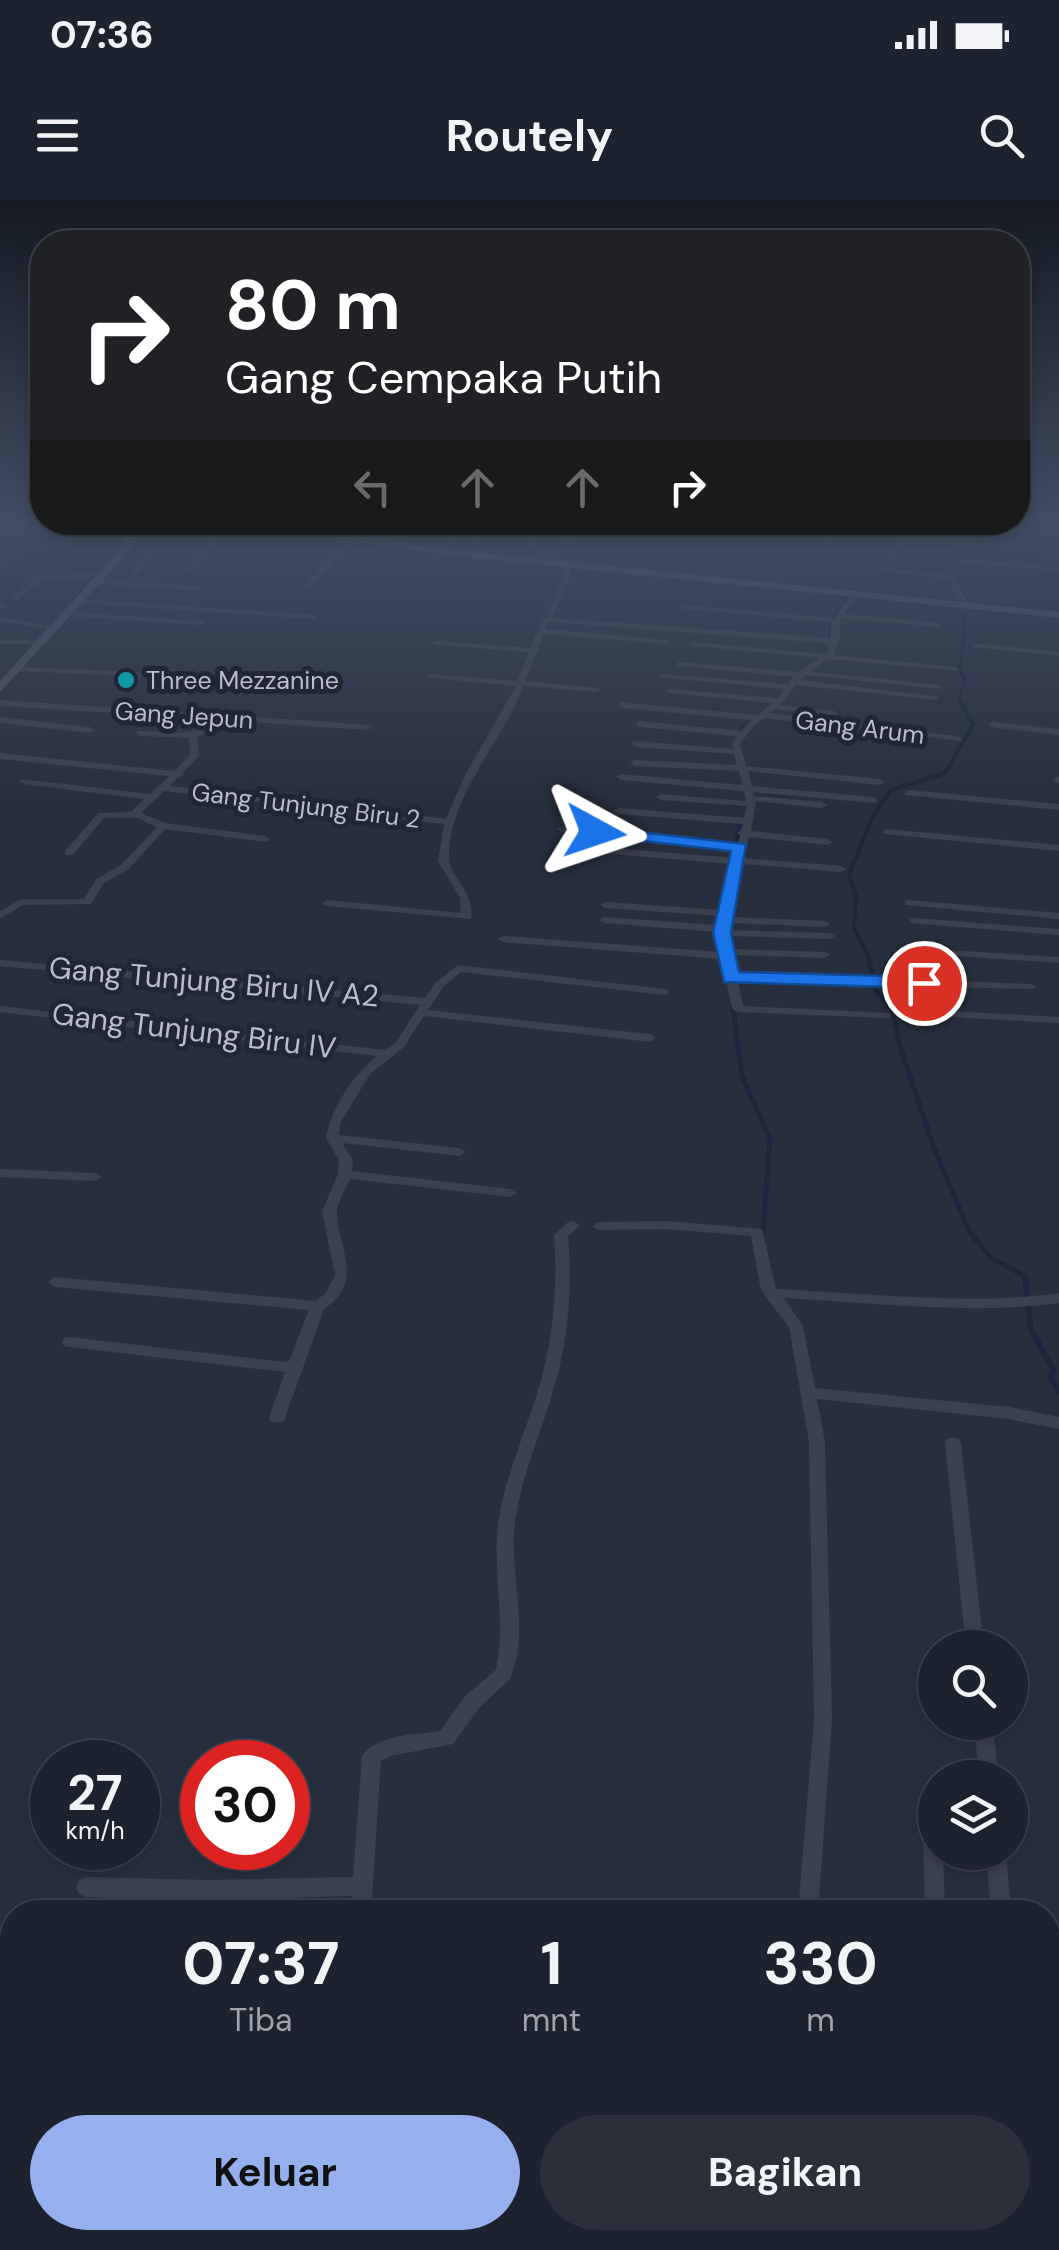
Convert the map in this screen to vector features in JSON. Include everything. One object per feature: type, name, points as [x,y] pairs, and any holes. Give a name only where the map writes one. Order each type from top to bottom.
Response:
[{"type":"main road","points":[[1,685],[67,614]]},
{"type":"main road","points":[[1022,614],[1059,625]]},
{"type":"street","points":[[145,614],[201,619]]},
{"type":"street","points":[[223,614],[314,617]]},
{"type":"street","points":[[328,903],[467,918],[465,898],[443,861],[449,822],[549,614]]},
{"type":"street","points":[[777,614],[938,625]]},
{"type":"street","points":[[840,614],[834,649],[741,734],[737,752],[748,787],[746,820],[724,924],[727,954],[738,1009],[886,1015]]},
{"type":"street","points":[[0,620],[51,628]]},
{"type":"street","points":[[547,620],[835,641]]},
{"type":"street","points":[[540,631],[667,642]]},
{"type":"street","points":[[0,642],[40,642]]},
{"type":"street","points":[[436,644],[531,650]]},
{"type":"street","points":[[692,644],[954,668]]},
{"type":"street","points":[[976,646],[1059,654]]},
{"type":"street","points":[[663,676],[800,677],[934,689],[679,664]]},
{"type":"street","points":[[19,669],[138,674],[134,684]]},
{"type":"street","points":[[432,676],[597,690]]},
{"type":"street","points":[[668,691],[900,723]]},
{"type":"street","name":"Gang Jepun","points":[[0,704],[368,728]]},
{"type":"street","name":"Gang Arum","points":[[622,705],[958,739]]},
{"type":"street","points":[[140,733],[194,736],[211,727],[218,717]]},
{"type":"street","name":"Gang Jepun","points":[[0,720],[90,730]]},
{"type":"street","points":[[639,724],[741,734]]},
{"type":"street","points":[[993,725],[1059,732]]},
{"type":"street","points":[[138,816],[136,812],[195,756],[194,736]]},
{"type":"street","points":[[635,744],[737,752]]},
{"type":"street","points":[[0,756],[180,774]]},
{"type":"street","points":[[634,762],[822,805]]},
{"type":"street","points":[[621,777],[874,800]]},
{"type":"street","points":[[24,781],[152,797]]},
{"type":"street","points":[[661,797],[748,787],[880,782]]},
{"type":"street","points":[[748,787],[863,789]]},
{"type":"street","name":"Gang Tunjung Biru 2","points":[[164,788],[449,822]]},
{"type":"street","points":[[909,793],[1059,806]]},
{"type":"street","points":[[620,810],[746,820]]},
{"type":"street","points":[[69,853],[101,816],[138,816],[163,826],[265,838]]},
{"type":"street","points":[[0,916],[21,902],[87,902],[100,881],[126,867],[163,826]]},
{"type":"street","points":[[562,828],[740,847]]},
{"type":"street","points":[[887,832],[1059,848]]},
{"type":"street","points":[[742,833],[828,842]]},
{"type":"street","points":[[560,847],[841,869]]},
{"type":"street","points":[[908,903],[1059,916]]},
{"type":"street","points":[[605,905],[724,924]]},
{"type":"street","points":[[604,920],[827,930]]},
{"type":"street","points":[[914,921],[1059,932]]},
{"type":"street","points":[[503,939],[727,954],[825,954]]},
{"type":"street","points":[[917,951],[1059,960]]},
{"type":"street","name":"Gang Tunjung Biru IV A2","points":[[0,962],[426,1008]]},
{"type":"street","points":[[277,1418],[318,1306],[339,1286],[342,1275],[329,1211],[345,1174],[346,1160],[332,1138],[336,1122],[358,1082],[388,1054],[458,968],[665,992]]},
{"type":"street","points":[[731,978],[1030,986]]},
{"type":"street","points":[[885,981],[904,1008],[914,1012],[1059,1020]]},
{"type":"street","points":[[426,1008],[650,1038]]},
{"type":"street","name":"Gang Tunjung Biru IV","points":[[0,1009],[388,1054]]},
{"type":"street","points":[[332,1138],[460,1152]]},
{"type":"street","points":[[0,1172],[95,1177]]},
{"type":"street","points":[[345,1174],[510,1193]]},
{"type":"street","points":[[362,1900],[370,1760],[374,1752],[446,1738],[472,1702],[504,1674],[508,1644],[504,1580],[508,1519],[550,1378],[565,1272],[561,1235],[573,1225]]},
{"type":"street","points":[[599,1226],[666,1225],[758,1232],[770,1293],[796,1326],[817,1442],[821,1516],[823,1720],[809,1900]]},
{"type":"street","points":[[55,1282],[318,1306]]},
{"type":"street","points":[[770,1293],[1028,1302],[1059,1298]]},
{"type":"street","points":[[69,1342],[285,1367],[295,1364]]},
{"type":"street","points":[[809,1393],[1009,1413],[1059,1423]]},
{"type":"street","points":[[952,1443],[973,1630]]},
{"type":"street","points":[[934,1870],[935,1900]]},
{"type":"street","points":[[998,1870],[1000,1900]]},
{"type":"street","points":[[86,1887],[207,1890],[364,1886]]},
{"type":"waterway","points":[[833,619],[836,614]]},
{"type":"waterway","points":[[965,709],[959,699],[965,680],[959,669],[966,614]]},
{"type":"waterway","points":[[829,640],[831,621]]},
{"type":"waterway","points":[[868,955],[854,928],[856,897],[849,874],[873,816],[891,790],[945,773],[973,725],[963,707]]},
{"type":"waterway","points":[[738,733],[751,720]]},
{"type":"waterway","points":[[736,843],[740,823]]},
{"type":"waterway","points":[[721,910],[731,862]]},
{"type":"waterway","points":[[868,955],[876,991],[892,1007],[899,1043],[934,1148],[969,1231],[991,1258],[1025,1276],[1026,1281]]},
{"type":"waterway","points":[[733,1007],[742,1076],[770,1139],[763,1231]]},
{"type":"waterway","points":[[1025,1278],[1031,1330],[1053,1369],[1051,1378],[1059,1391]]},
{"type":"place","name":"Three Mezzanine","points":[[126,680]]},
{"type":"route","points":[[595,832],[740,847],[722,933],[731,978],[924,983]]}]
